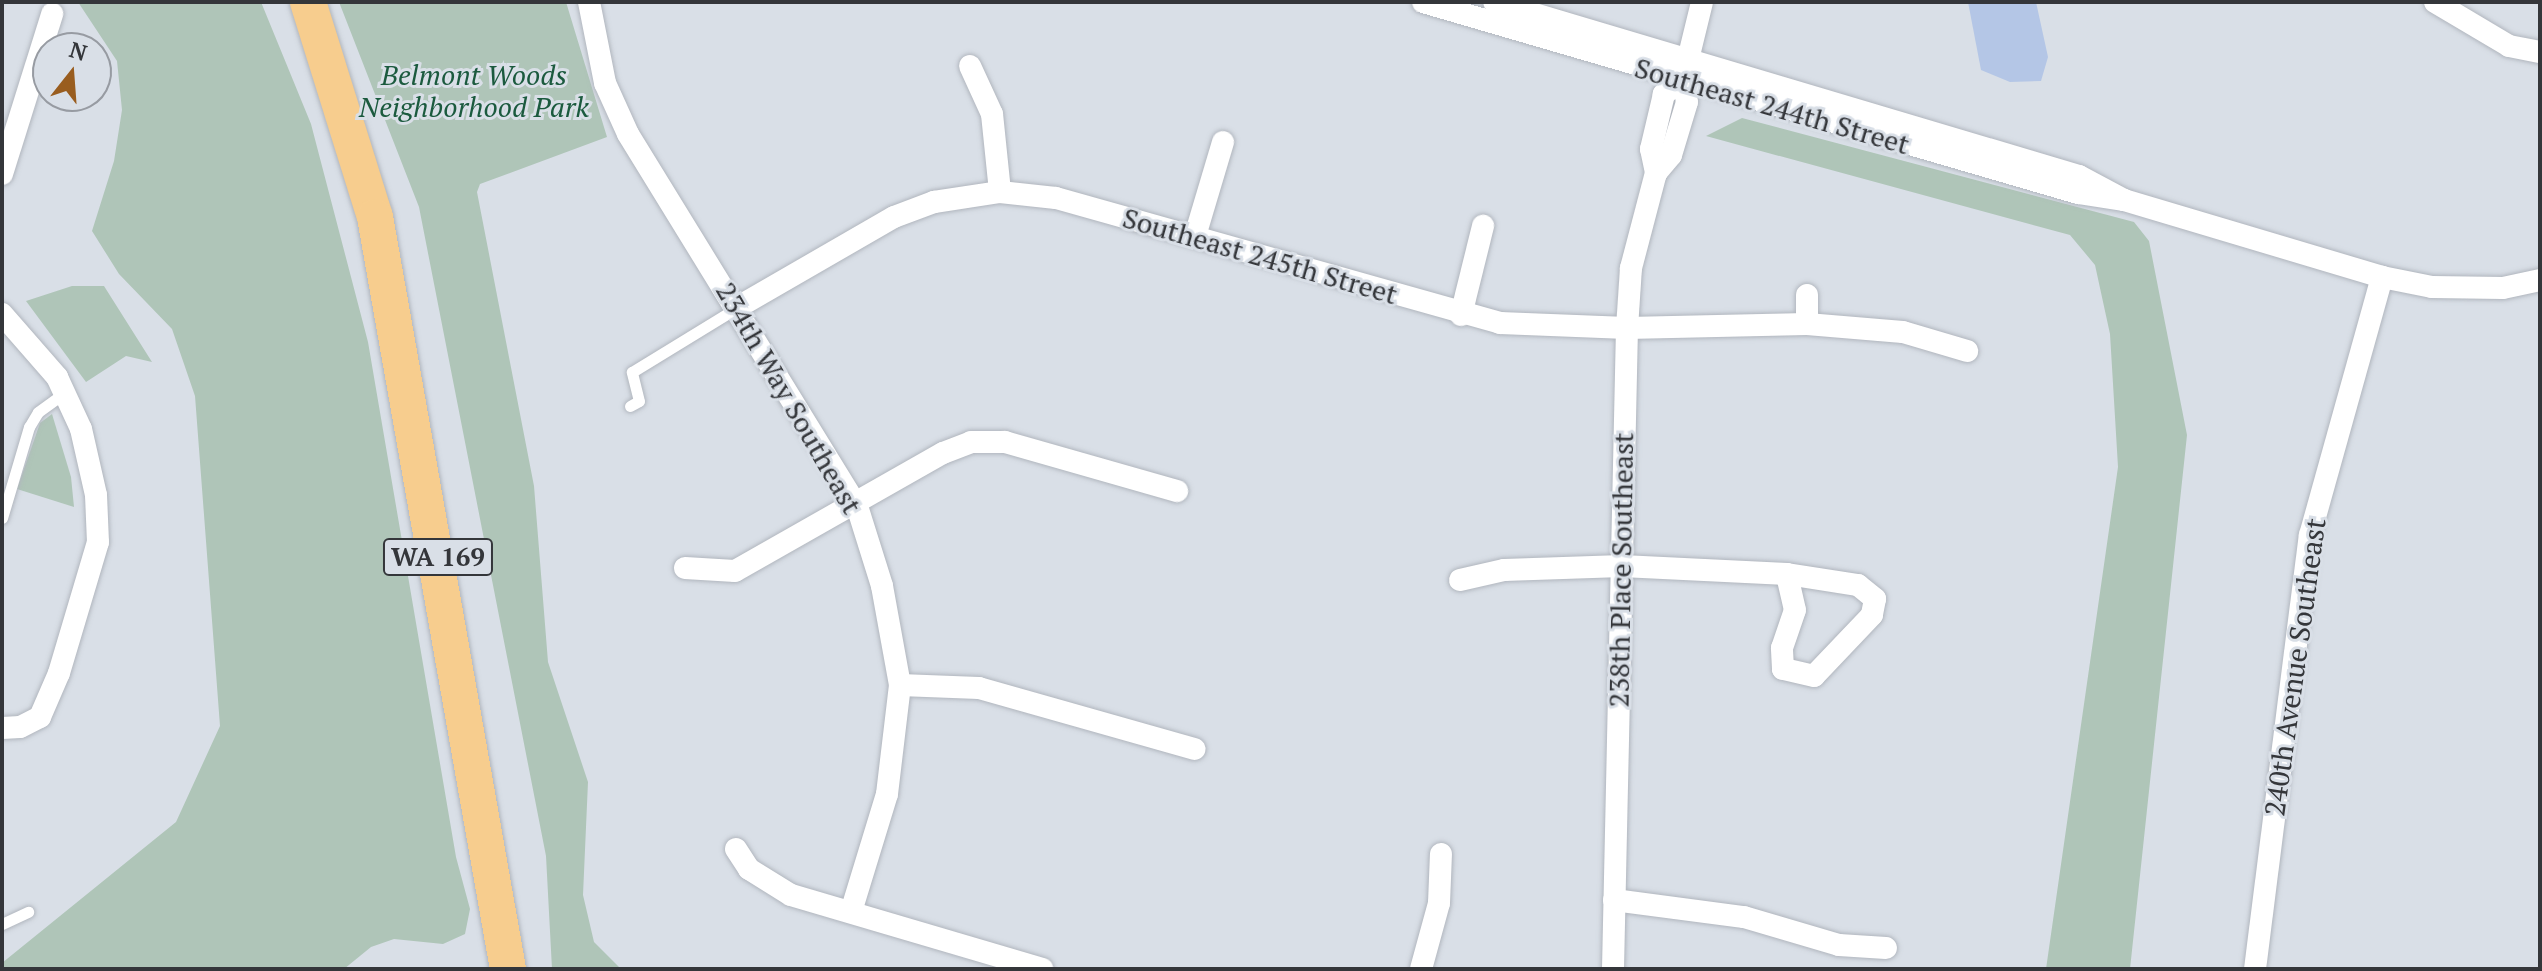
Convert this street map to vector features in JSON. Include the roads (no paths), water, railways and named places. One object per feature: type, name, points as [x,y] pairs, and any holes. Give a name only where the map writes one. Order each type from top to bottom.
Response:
[{"type":"main road","name":"WA 169","points":[[308,2],[375,217],[508,969]]},
{"type":"street","name":"234th Way Southeast","points":[[589,2],[605,83],[628,134],[738,307],[857,506],[882,586],[900,685],[887,794],[851,912]]},
{"type":"street","name":"Southeast 244th Street","points":[[1423,2],[1685,70]]},
{"type":"street","name":"Southeast 244th Street","points":[[1494,2],[1685,70],[2078,193],[2124,200],[2382,277],[2474,289],[2540,280]]},
{"type":"street","name":"238th Place Southeast","points":[[1613,969],[1627,328],[1631,268],[1656,173],[1651,149],[1664,94],[1685,70],[1702,2]]},
{"type":"street","points":[[2435,2],[2509,46],[2540,52]]},
{"type":"street","points":[[2,174],[52,14]]},
{"type":"street","points":[[970,66],[992,114],[1000,192]]},
{"type":"street","points":[[1195,236],[1223,142]]},
{"type":"street","name":"Southeast 245th Street","points":[[738,307],[894,217],[934,202],[1000,192],[1056,198],[1461,315],[1500,323],[1627,328],[1807,324],[1903,332],[1967,351]]},
{"type":"street","points":[[1461,315],[1483,226]]},
{"type":"street","name":"240th Avenue Southeast","points":[[2255,969],[2310,535],[2382,277]]},
{"type":"street","points":[[1807,295],[1807,324]]},
{"type":"street","points":[[2,314],[34,346],[64,393],[89,459],[98,542],[59,673],[40,717],[20,727],[2,728]]},
{"type":"street","points":[[685,568],[735,571],[857,506],[943,453],[988,440],[1177,491]]},
{"type":"street","points":[[1460,580],[1504,570],[1622,566],[1787,574],[1846,581],[1875,599],[1866,626],[1814,676],[1783,669],[1782,648],[1795,610],[1787,574]]},
{"type":"street","points":[[900,685],[979,688],[1195,749]]},
{"type":"street","points":[[736,849],[749,869],[766,882],[851,912],[1042,969]]},
{"type":"street","points":[[1421,969],[1439,903],[1441,854]]},
{"type":"street","points":[[1614,900],[1744,917],[1839,945],[1886,948]]},
{"type":"lane","points":[[630,406],[639,401],[632,372],[738,307]]},
{"type":"lane","points":[[2,518],[29,427],[38,412],[64,393]]},
{"type":"lane","points":[[2,924],[28,912]]},
{"type":"water","points":[[1968,2],[2036,2],[2048,57],[2041,81],[2010,82],[1981,70]]},
{"type":"park label","name":"Belmont Woods Neighborhood Park","points":[[474,91]]}]
